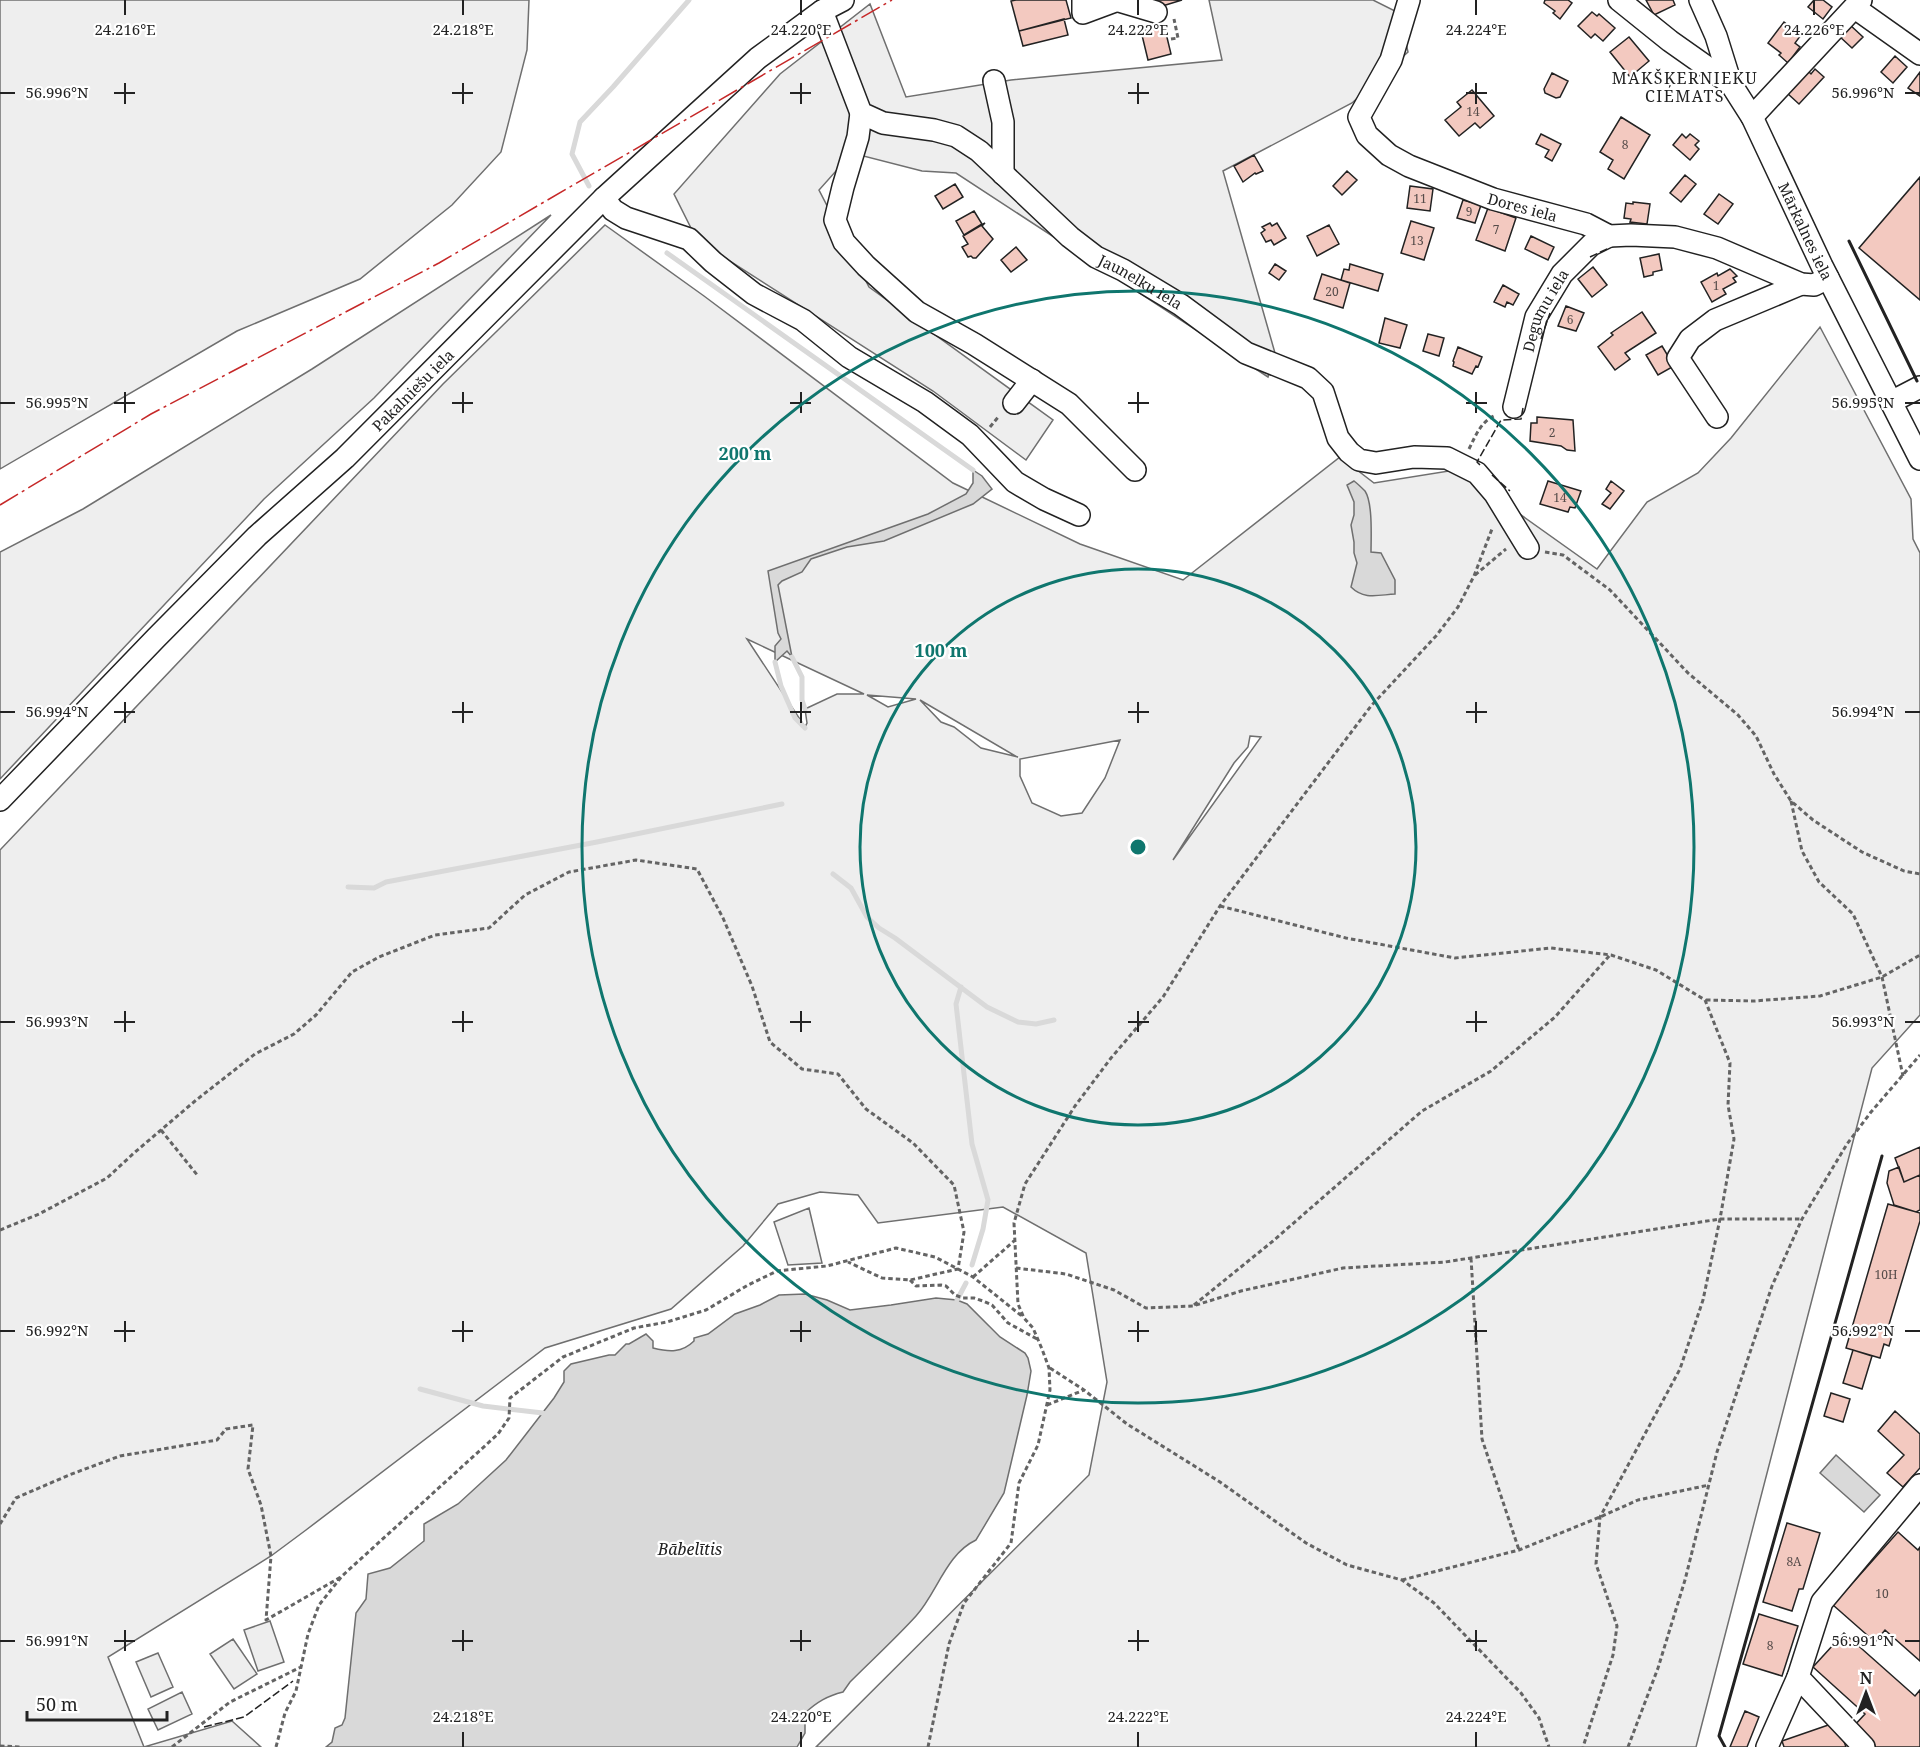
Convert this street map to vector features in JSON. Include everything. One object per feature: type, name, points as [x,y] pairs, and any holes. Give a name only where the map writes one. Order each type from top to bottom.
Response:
[{"type":"street","name":"Pakalniešu iela","points":[[0,800],[256,536],[345,458],[604,198],[758,58],[822,11],[843,0]]},
{"type":"street","points":[[1083,0],[1083,13],[1118,0],[1164,14]]},
{"type":"street","name":"Dores iela","points":[[1409,0],[1391,60],[1359,117],[1367,135],[1389,155],[1409,166],[1493,199],[1586,224],[1610,236],[1675,237],[1717,248],[1801,284]]},
{"type":"street","points":[[1619,0],[1731,84]]},
{"type":"street","name":"Mārkalnes iela","points":[[1700,0],[1716,36],[1731,84],[1752,117],[1828,278],[1920,459]]},
{"type":"street","points":[[1752,117],[1858,4],[1920,54]]},
{"type":"street","points":[[822,11],[861,113],[858,137],[835,220],[844,242],[866,266],[917,312],[1069,404],[1135,470]]},
{"type":"street","points":[[994,81],[1003,122],[1002,174]]},
{"type":"street","name":"Jaunelku iela","points":[[861,113],[883,123],[934,130],[956,136],[979,151],[1070,237],[1096,256],[1180,305],[1246,353],[1308,378],[1323,392],[1338,438],[1359,460],[1376,463],[1431,456],[1447,458],[1477,473],[1495,494],[1528,548]]},
{"type":"street","points":[[604,198],[626,219],[689,239],[713,262],[754,294],[803,320],[849,357],[925,402],[970,435],[1015,482],[1044,499],[1079,515]]},
{"type":"street","name":"Degumu iela","points":[[1514,407],[1536,317],[1562,274],[1590,245],[1610,236]]},
{"type":"street","points":[[1716,417],[1678,358],[1690,339],[1715,320],[1801,284],[1815,285],[1828,278]]},
{"type":"street","points":[[1014,403],[1032,380]]},
{"type":"street","points":[[1890,402],[1920,387]]},
{"type":"street","points":[[1767,1747],[1798,1677],[1822,1602],[1920,1485]]},
{"type":"street","points":[[1798,1677],[1864,1747]]},
{"type":"path","points":[[1164,14],[1175,21],[1178,38],[1171,39]]},
{"type":"path","points":[[977,443],[1002,413],[1014,403]]},
{"type":"path","points":[[1461,464],[1482,424],[1488,418],[1514,407]]},
{"type":"path","points":[[1024,1318],[1018,1304],[1014,1223],[1025,1184],[1076,1106],[1112,1058],[1163,997],[1220,906],[1371,706],[1458,608],[1474,576],[1495,522],[1495,494]]},
{"type":"path","points":[[1474,576],[1504,549],[1528,548],[1563,555],[1610,590],[1689,673],[1738,715],[1756,736],[1774,774],[1791,801],[1814,820],[1862,852],[1904,872],[1920,874]]},
{"type":"path","points":[[1791,801],[1802,851],[1819,882],[1853,915],[1882,977],[1902,1076]]},
{"type":"path","points":[[0,1230],[39,1214],[107,1178],[195,1101],[255,1054],[294,1034],[316,1015],[352,972],[379,957],[435,935],[489,928],[525,895],[569,872],[636,860],[697,869],[723,918],[752,986],[770,1042],[802,1069],[838,1074],[866,1109],[913,1143],[954,1185],[964,1232],[958,1269]]},
{"type":"path","points":[[1220,906],[1346,938],[1455,958],[1551,948],[1611,955],[1656,970],[1705,1000],[1754,1001],[1820,996],[1882,977],[1920,955]]},
{"type":"path","points":[[1193,1306],[1273,1241],[1422,1111],[1491,1071],[1555,1017],[1611,955]]},
{"type":"path","points":[[1583,1747],[1614,1655],[1617,1626],[1596,1564],[1600,1517],[1680,1369],[1703,1300],[1734,1139],[1728,1105],[1730,1063],[1705,1000]]},
{"type":"path","points":[[1628,1747],[1658,1668],[1678,1602],[1717,1452],[1772,1286],[1802,1219],[1847,1144],[1920,1055]]},
{"type":"path","points":[[161,1130],[198,1176]]},
{"type":"path","points":[[1015,1268],[1066,1274],[1114,1290],[1146,1308],[1193,1306],[1241,1291],[1343,1268],[1445,1262],[1720,1219],[1802,1219]]},
{"type":"path","points":[[973,1278],[1015,1240]]},
{"type":"path","points":[[276,1747],[285,1713],[296,1691],[308,1634],[319,1605],[342,1576],[498,1434],[509,1418],[510,1398],[563,1357],[634,1328],[667,1322],[706,1310],[777,1271],[848,1262],[896,1248],[935,1257],[958,1269],[1024,1318],[1033,1328],[1049,1368],[1050,1390],[1047,1405],[1038,1445],[1018,1483],[1011,1543],[964,1603],[949,1644],[928,1747]]},
{"type":"path","points":[[1471,1258],[1482,1439],[1519,1550]]},
{"type":"path","points":[[848,1262],[882,1278],[910,1280],[958,1269]]},
{"type":"path","points":[[910,1280],[916,1286],[946,1286],[955,1295],[974,1298],[992,1305],[1008,1323],[1037,1339]]},
{"type":"path","points":[[1049,1368],[1084,1390],[1127,1424],[1220,1482],[1306,1543],[1347,1565],[1402,1580],[1434,1603],[1521,1694],[1539,1718],[1549,1747]]},
{"type":"path","points":[[1047,1405],[1084,1390]]},
{"type":"path","points":[[0,1524],[16,1498],[69,1475],[120,1456],[217,1440],[226,1430],[252,1425],[248,1469],[261,1505],[271,1556],[266,1620],[342,1576]]},
{"type":"path","points":[[1402,1580],[1519,1550],[1638,1500],[1709,1485]]},
{"type":"path","points":[[172,1747],[230,1702],[301,1667]]},
{"type":"path","points":[[0,1746],[21,1747]]},
{"type":"shaded area","points":[[0,0],[529,0],[527,50],[501,152],[452,205],[360,279],[237,331],[0,469]]},
{"type":"shaded area","points":[[1209,0],[1373,0],[1399,13],[1408,52],[1352,103],[1223,171],[1275,353],[1268,377],[956,173],[922,171],[852,153],[819,190],[869,287],[1053,420],[1026,460],[933,391],[697,240],[674,194],[780,74],[870,4],[906,97],[1011,80],[1222,60]]},
{"type":"shaded area","points":[[551,215],[374,398],[264,499],[0,779],[0,552],[83,509],[312,369]]},
{"type":"shaded area","points":[[605,225],[704,296],[953,483],[1080,544],[1183,580],[1340,457],[1374,483],[1455,470],[1597,569],[1647,502],[1698,473],[1731,438],[1820,327],[1911,499],[1913,539],[1920,553],[1920,1015],[1872,1068],[1696,1747],[816,1747],[1089,1475],[1107,1382],[1086,1253],[1003,1207],[878,1223],[858,1195],[820,1192],[778,1204],[743,1246],[671,1309],[545,1348],[271,1556],[108,1657],[144,1747],[0,1747],[0,850],[443,384]],"holes":[[[747,639],[864,694],[837,694],[805,709],[807,723],[805,727]],[[867,695],[916,699],[888,707]],[[920,700],[1016,757],[981,748],[954,727],[941,722]],[[1250,736],[1261,737],[1173,860],[1234,763],[1248,747]],[[1120,740],[1105,778],[1082,813],[1061,816],[1032,803],[1020,776],[1020,759]]]},
{"type":"shaded area","points":[[809,1208],[822,1263],[788,1265],[774,1222]]},
{"type":"shaded area","points":[[270,1621],[284,1662],[258,1671],[244,1630]]},
{"type":"shaded area","points":[[233,1639],[257,1674],[234,1689],[210,1654]]},
{"type":"shaded area","points":[[158,1653],[173,1687],[151,1697],[136,1662]]},
{"type":"shaded area","points":[[182,1692],[192,1714],[158,1730],[148,1709]]},
{"type":"shaded area","points":[[232,1721],[261,1747],[144,1747]]},
{"type":"water","points":[[973,470],[982,476],[992,489],[973,504],[884,541],[847,547],[811,559],[802,572],[782,581],[778,585],[792,657],[787,651],[775,662],[775,646],[781,639],[778,633],[768,571],[928,514],[966,494],[973,483]]},
{"type":"water","points":[[1354,481],[1368,496],[1371,552],[1381,553],[1395,580],[1395,594],[1366,595],[1351,587],[1357,563],[1351,525],[1354,502],[1347,485]]},
{"type":"water","name":"Bābelītis","points":[[805,1294],[850,1310],[936,1298],[957,1300],[967,1304],[1000,1337],[1025,1353],[1031,1371],[1004,1493],[976,1540],[966,1546],[949,1564],[916,1616],[850,1682],[843,1692],[822,1700],[805,1713],[805,1733],[797,1747],[326,1747],[332,1742],[335,1728],[342,1725],[345,1718],[356,1613],[366,1599],[368,1574],[390,1568],[424,1541],[424,1524],[458,1504],[506,1460],[554,1398],[564,1382],[564,1371],[571,1364],[615,1355],[626,1344],[646,1334],[653,1341],[653,1348],[680,1350],[694,1341],[694,1338],[708,1334],[735,1314],[779,1295]]},
{"type":"water","points":[[1836,1455],[1880,1495],[1864,1512],[1820,1473]]},
{"type":"building","points":[[1066,0],[1071,18],[1019,31],[1011,1]]},
{"type":"building","points":[[1156,0],[1182,0],[1159,7]]},
{"type":"building","points":[[1545,0],[1568,0],[1572,3],[1560,19],[1553,13],[1555,11],[1544,3]]},
{"type":"building","points":[[1646,0],[1673,0],[1675,5],[1654,15]]},
{"type":"building","points":[[1814,0],[1823,0],[1832,7],[1823,19],[1808,7]]},
{"type":"building","points":[[1592,12],[1597,16],[1599,14],[1615,28],[1603,41],[1595,34],[1591,38],[1578,26]]},
{"type":"building","points":[[1064,19],[1068,35],[1023,46],[1019,31]]},
{"type":"building","points":[[1784,22],[1801,35],[1795,43],[1800,47],[1788,63],[1779,55],[1781,53],[1768,43]]},
{"type":"building","points":[[1849,24],[1863,37],[1852,48],[1839,36]]},
{"type":"building","points":[[1164,25],[1171,54],[1148,60],[1141,31]]},
{"type":"building","points":[[1629,37],[1649,61],[1630,77],[1610,52]]},
{"type":"building","points":[[1895,56],[1907,67],[1893,83],[1881,72]]},
{"type":"building","points":[[1815,69],[1824,77],[1799,104],[1787,93],[1808,71],[1811,74]]},
{"type":"building","points":[[1920,72],[1920,96],[1908,88]]},
{"type":"building","points":[[1552,73],[1568,81],[1560,97],[1556,98],[1545,93],[1544,89]]},
{"type":"building","points":[[1472,90],[1494,116],[1480,128],[1475,123],[1459,136],[1445,120],[1461,107],[1457,102]]},
{"type":"building","points":[[1621,117],[1650,135],[1624,179],[1608,169],[1613,160],[1600,152]]},
{"type":"building","points":[[1541,134],[1561,144],[1552,161],[1545,157],[1549,150],[1536,144]]},
{"type":"building","points":[[1682,134],[1686,138],[1690,134],[1699,141],[1695,145],[1699,149],[1690,160],[1673,145]]},
{"type":"building","points":[[1254,155],[1263,171],[1255,173],[1243,182],[1234,166]]},
{"type":"building","points":[[1347,171],[1357,180],[1342,195],[1333,186]]},
{"type":"building","points":[[1685,175],[1696,184],[1681,202],[1670,193]]},
{"type":"building","points":[[1920,177],[1920,300],[1859,248]]},
{"type":"building","points":[[955,184],[963,197],[943,209],[935,196]]},
{"type":"building","points":[[1410,186],[1433,189],[1430,211],[1407,208]]},
{"type":"building","points":[[1719,194],[1733,204],[1718,224],[1704,214]]},
{"type":"building","points":[[1463,200],[1481,205],[1475,223],[1457,218]]},
{"type":"building","points":[[1633,202],[1650,204],[1647,224],[1630,222],[1631,219],[1624,218],[1626,203],[1633,204]]},
{"type":"building","points":[[1488,208],[1516,218],[1505,251],[1476,240]]},
{"type":"building","points":[[974,211],[982,224],[964,235],[956,221]]},
{"type":"building","points":[[1411,221],[1434,228],[1424,260],[1401,253]]},
{"type":"building","points":[[985,223],[982,226],[993,239],[976,258],[968,257],[962,247],[968,244],[963,236]]},
{"type":"building","points":[[1270,223],[1272,226],[1277,223],[1286,238],[1274,245],[1271,240],[1266,242],[1261,233],[1265,230],[1262,227]]},
{"type":"building","points":[[1329,225],[1339,244],[1317,256],[1307,236]]},
{"type":"building","points":[[1531,236],[1554,247],[1548,260],[1525,249]]},
{"type":"building","points":[[1016,247],[1027,260],[1011,272],[1001,260]]},
{"type":"building","points":[[1659,254],[1662,270],[1644,277],[1640,258]]},
{"type":"building","points":[[1275,264],[1286,271],[1279,280],[1269,273]]},
{"type":"building","points":[[1350,264],[1383,274],[1378,291],[1341,280],[1344,269],[1349,270]]},
{"type":"building","points":[[1593,267],[1607,285],[1592,297],[1578,279]]},
{"type":"building","points":[[1730,269],[1737,276],[1733,278],[1736,282],[1723,289],[1726,294],[1712,302],[1701,282]]},
{"type":"building","points":[[1322,274],[1350,283],[1343,308],[1314,299]]},
{"type":"building","points":[[1503,285],[1519,294],[1513,305],[1507,302],[1505,307],[1494,302]]},
{"type":"building","points":[[1566,306],[1584,313],[1576,331],[1558,326]]},
{"type":"building","points":[[1642,312],[1656,333],[1625,353],[1630,359],[1615,370],[1598,347],[1613,335],[1611,333]]},
{"type":"building","points":[[1385,318],[1407,325],[1400,348],[1379,343]]},
{"type":"building","points":[[1428,334],[1444,338],[1439,356],[1423,351]]},
{"type":"building","points":[[1662,346],[1674,366],[1658,375],[1646,355]]},
{"type":"building","points":[[1458,347],[1482,357],[1472,374],[1453,366]]},
{"type":"building","points":[[1537,417],[1573,420],[1575,451],[1561,446],[1530,441],[1531,423],[1537,423]]},
{"type":"building","points":[[1548,481],[1581,491],[1575,508],[1570,507],[1568,512],[1540,504]]},
{"type":"building","points":[[1611,481],[1624,491],[1610,509],[1602,504],[1611,493],[1606,489]]},
{"type":"building","points":[[1920,1147],[1920,1175],[1904,1182],[1895,1158]]},
{"type":"building","points":[[1899,1167],[1904,1182],[1920,1175],[1920,1210],[1916,1212],[1894,1205],[1887,1183],[1889,1171]]},
{"type":"building","points":[[1888,1204],[1920,1213],[1920,1221],[1888,1328],[1894,1329],[1889,1346],[1884,1344],[1880,1358],[1846,1348]]},
{"type":"building","points":[[1853,1350],[1872,1356],[1862,1389],[1843,1383]]},
{"type":"building","points":[[1831,1393],[1850,1399],[1843,1422],[1824,1416]]},
{"type":"building","points":[[1895,1411],[1920,1434],[1920,1468],[1903,1487],[1887,1473],[1904,1455],[1878,1431]]},
{"type":"building","points":[[1787,1523],[1820,1533],[1803,1589],[1799,1589],[1792,1611],[1763,1602]]},
{"type":"building","points":[[1898,1532],[1918,1550],[1920,1547],[1920,1661],[1885,1630],[1875,1642],[1833,1605]]},
{"type":"building","points":[[1759,1614],[1798,1626],[1782,1676],[1743,1664]]},
{"type":"building","points":[[1844,1633],[1915,1696],[1920,1690],[1920,1747],[1873,1747],[1852,1728],[1865,1714],[1813,1667]]},
{"type":"building","points":[[1745,1711],[1759,1717],[1747,1747],[1730,1747]]},
{"type":"building","points":[[1837,1722],[1846,1747],[1784,1747],[1782,1741]]},
{"type":"waterway","points":[[589,186],[572,154],[580,122],[689,0]]},
{"type":"waterway","points":[[667,253],[973,470]]},
{"type":"waterway","points":[[792,657],[802,677],[802,700],[805,709]]},
{"type":"waterway","points":[[775,662],[781,686],[795,718],[805,728]]},
{"type":"waterway","points":[[348,887],[374,888],[386,882],[782,804]]},
{"type":"waterway","points":[[833,874],[851,888],[867,917],[879,928],[987,1007],[1018,1022],[1036,1024],[1054,1020]]},
{"type":"waterway","points":[[961,987],[956,1004],[972,1144],[988,1200],[983,1229],[972,1265]]},
{"type":"waterway","points":[[957,1300],[966,1283]]},
{"type":"waterway","points":[[420,1389],[483,1406],[543,1413]]},
{"type":"fence","points":[[1590,257],[1609,248]]},
{"type":"fence","points":[[1541,339],[1550,313]]},
{"type":"fence","points":[[1480,465],[1477,462],[1501,420],[1521,419],[1523,408]]},
{"type":"fence","points":[[1492,475],[1510,491]]},
{"type":"fence","points":[[204,1727],[244,1717],[293,1681]]},
{"type":"wall","points":[[1849,241],[1917,381]]},
{"type":"wall","points":[[1725,1747],[1719,1736],[1882,1156]]},
{"type":"power","points":[[0,505],[151,414],[439,263],[892,0]]},
{"type":"district","name":"MAKŠĶERNIEKU CIEMATS","points":[[1685,87]]}]
